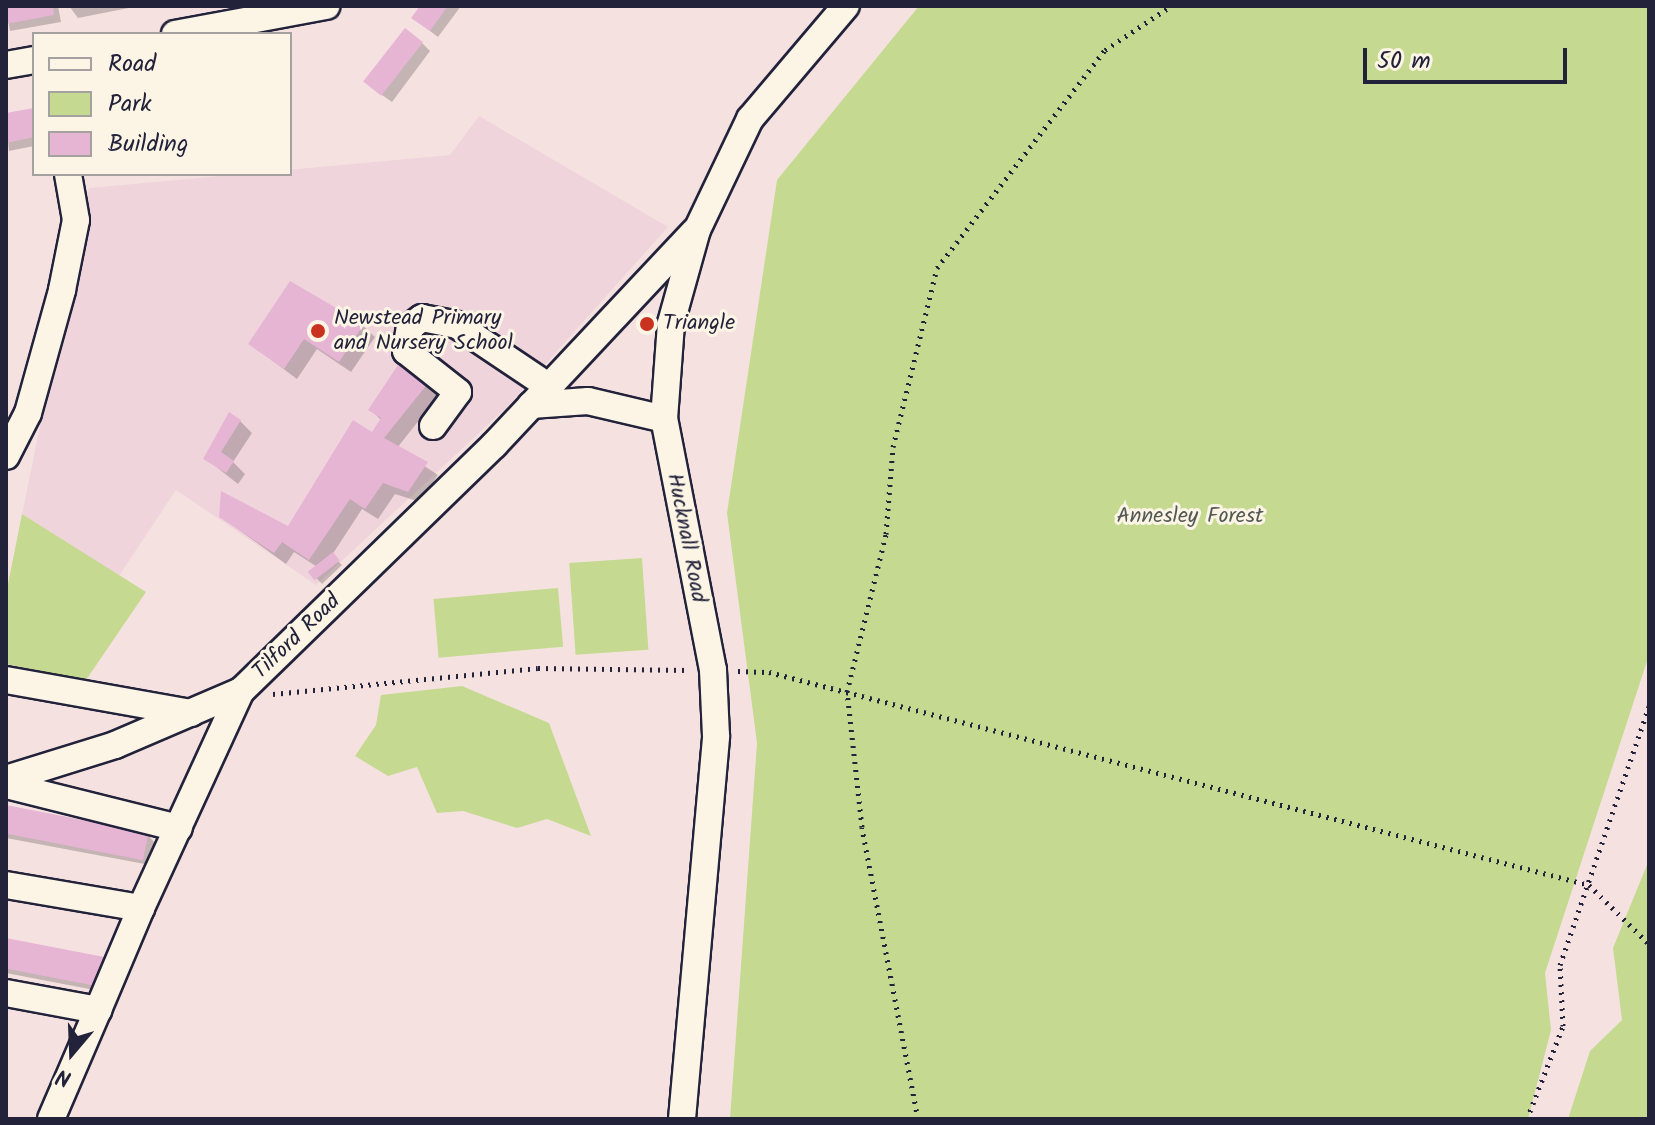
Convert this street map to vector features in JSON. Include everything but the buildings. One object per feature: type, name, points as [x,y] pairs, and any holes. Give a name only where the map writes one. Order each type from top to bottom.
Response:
[{"type":"street","points":[[186,32],[326,6]]},
{"type":"street","name":"Hucknall Road","points":[[682,1119],[704,926],[713,670],[664,419],[671,323],[697,230],[750,119],[846,6]]},
{"type":"street","points":[[6,65],[32,60]]},
{"type":"street","points":[[6,456],[28,413],[62,290],[76,220],[68,176]]},
{"type":"street","name":"Tilford Road","points":[[6,779],[191,713],[241,691],[540,396],[697,230]]},
{"type":"street","points":[[433,426],[458,392],[406,351],[410,327],[422,318],[457,325],[540,396],[588,401],[664,419]]},
{"type":"street","points":[[6,680],[191,713]]},
{"type":"street","points":[[51,1119],[141,908],[241,691]]},
{"type":"street","points":[[6,785],[179,828]]},
{"type":"street","points":[[6,885],[141,908]]},
{"type":"street","points":[[6,993],[98,1010]]},
{"type":"path","points":[[918,1119],[862,827],[847,692],[937,268],[1105,50],[1171,6]]},
{"type":"path","points":[[272,694],[538,668],[769,672],[1441,841],[1589,885],[1649,944]]},
{"type":"path","points":[[1527,1119],[1563,1026],[1560,965],[1649,706]]},
{"type":"shaded area","name":"Newstead Primary and Nursery School","points":[[479,116],[668,227],[508,406],[316,585],[176,490],[119,576],[22,514],[89,188],[220,176],[292,176],[292,169],[450,155]]},
{"type":"green space","name":"Annesley Forest","points":[[919,6],[1649,6],[1649,655],[1545,973],[1551,1030],[1528,1119],[730,1119],[757,743],[727,513],[777,180]]},
{"type":"green space","points":[[22,514],[146,592],[86,680],[6,664],[6,594]]},
{"type":"green space","points":[[642,558],[648,650],[576,655],[569,563]]},
{"type":"green space","points":[[558,588],[563,647],[439,658],[433,599]]},
{"type":"green space","points":[[462,686],[549,723],[591,836],[547,819],[517,828],[463,811],[437,813],[417,767],[388,776],[355,756],[376,725],[381,695]]},
{"type":"green space","points":[[1649,860],[1649,1119],[1568,1119],[1590,1051],[1622,1020],[1613,948]]},
{"type":"place","name":"Triangle","points":[[647,324]]},
{"type":"place","name":"Newstead Primary and Nursery School","points":[[318,331]]}]
